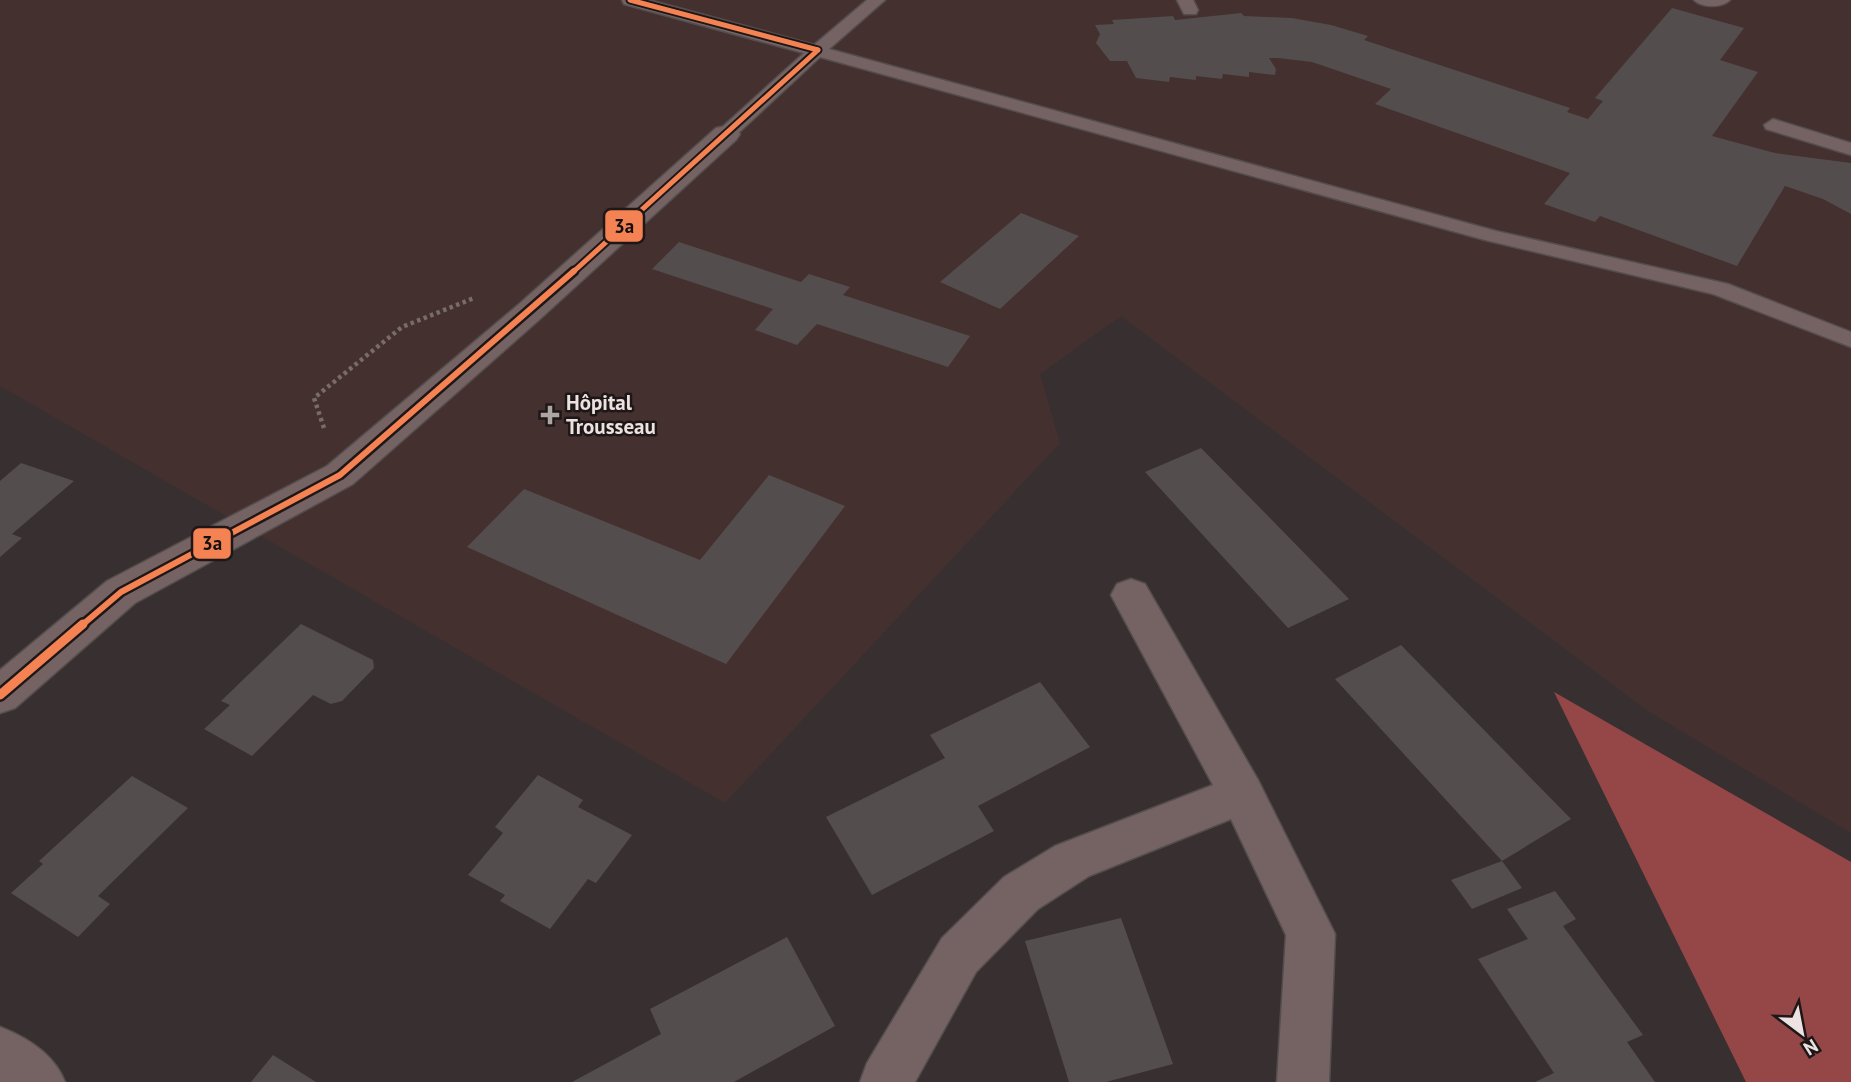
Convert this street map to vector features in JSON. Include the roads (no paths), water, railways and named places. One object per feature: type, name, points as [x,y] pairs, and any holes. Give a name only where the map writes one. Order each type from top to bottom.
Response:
[{"type":"street","points":[[0,695],[121,593],[340,475],[535,306],[726,134]]},
{"type":"street","points":[[1131,596],[1242,794],[1311,934],[1303,1082]]},
{"type":"street","points":[[886,1082],[959,955],[1021,893],[1072,860],[1242,794]]},
{"type":"street","points":[[0,1053],[39,1082]]},
{"type":"lane","points":[[630,0],[1492,236],[1720,289],[1851,340]]},
{"type":"lane","points":[[726,134],[877,0]]},
{"type":"lane","points":[[1702,0],[1722,0]]},
{"type":"lane","points":[[1773,125],[1851,149]]},
{"type":"place","name":"Hôpital Trousseau","points":[[550,415]]}]
